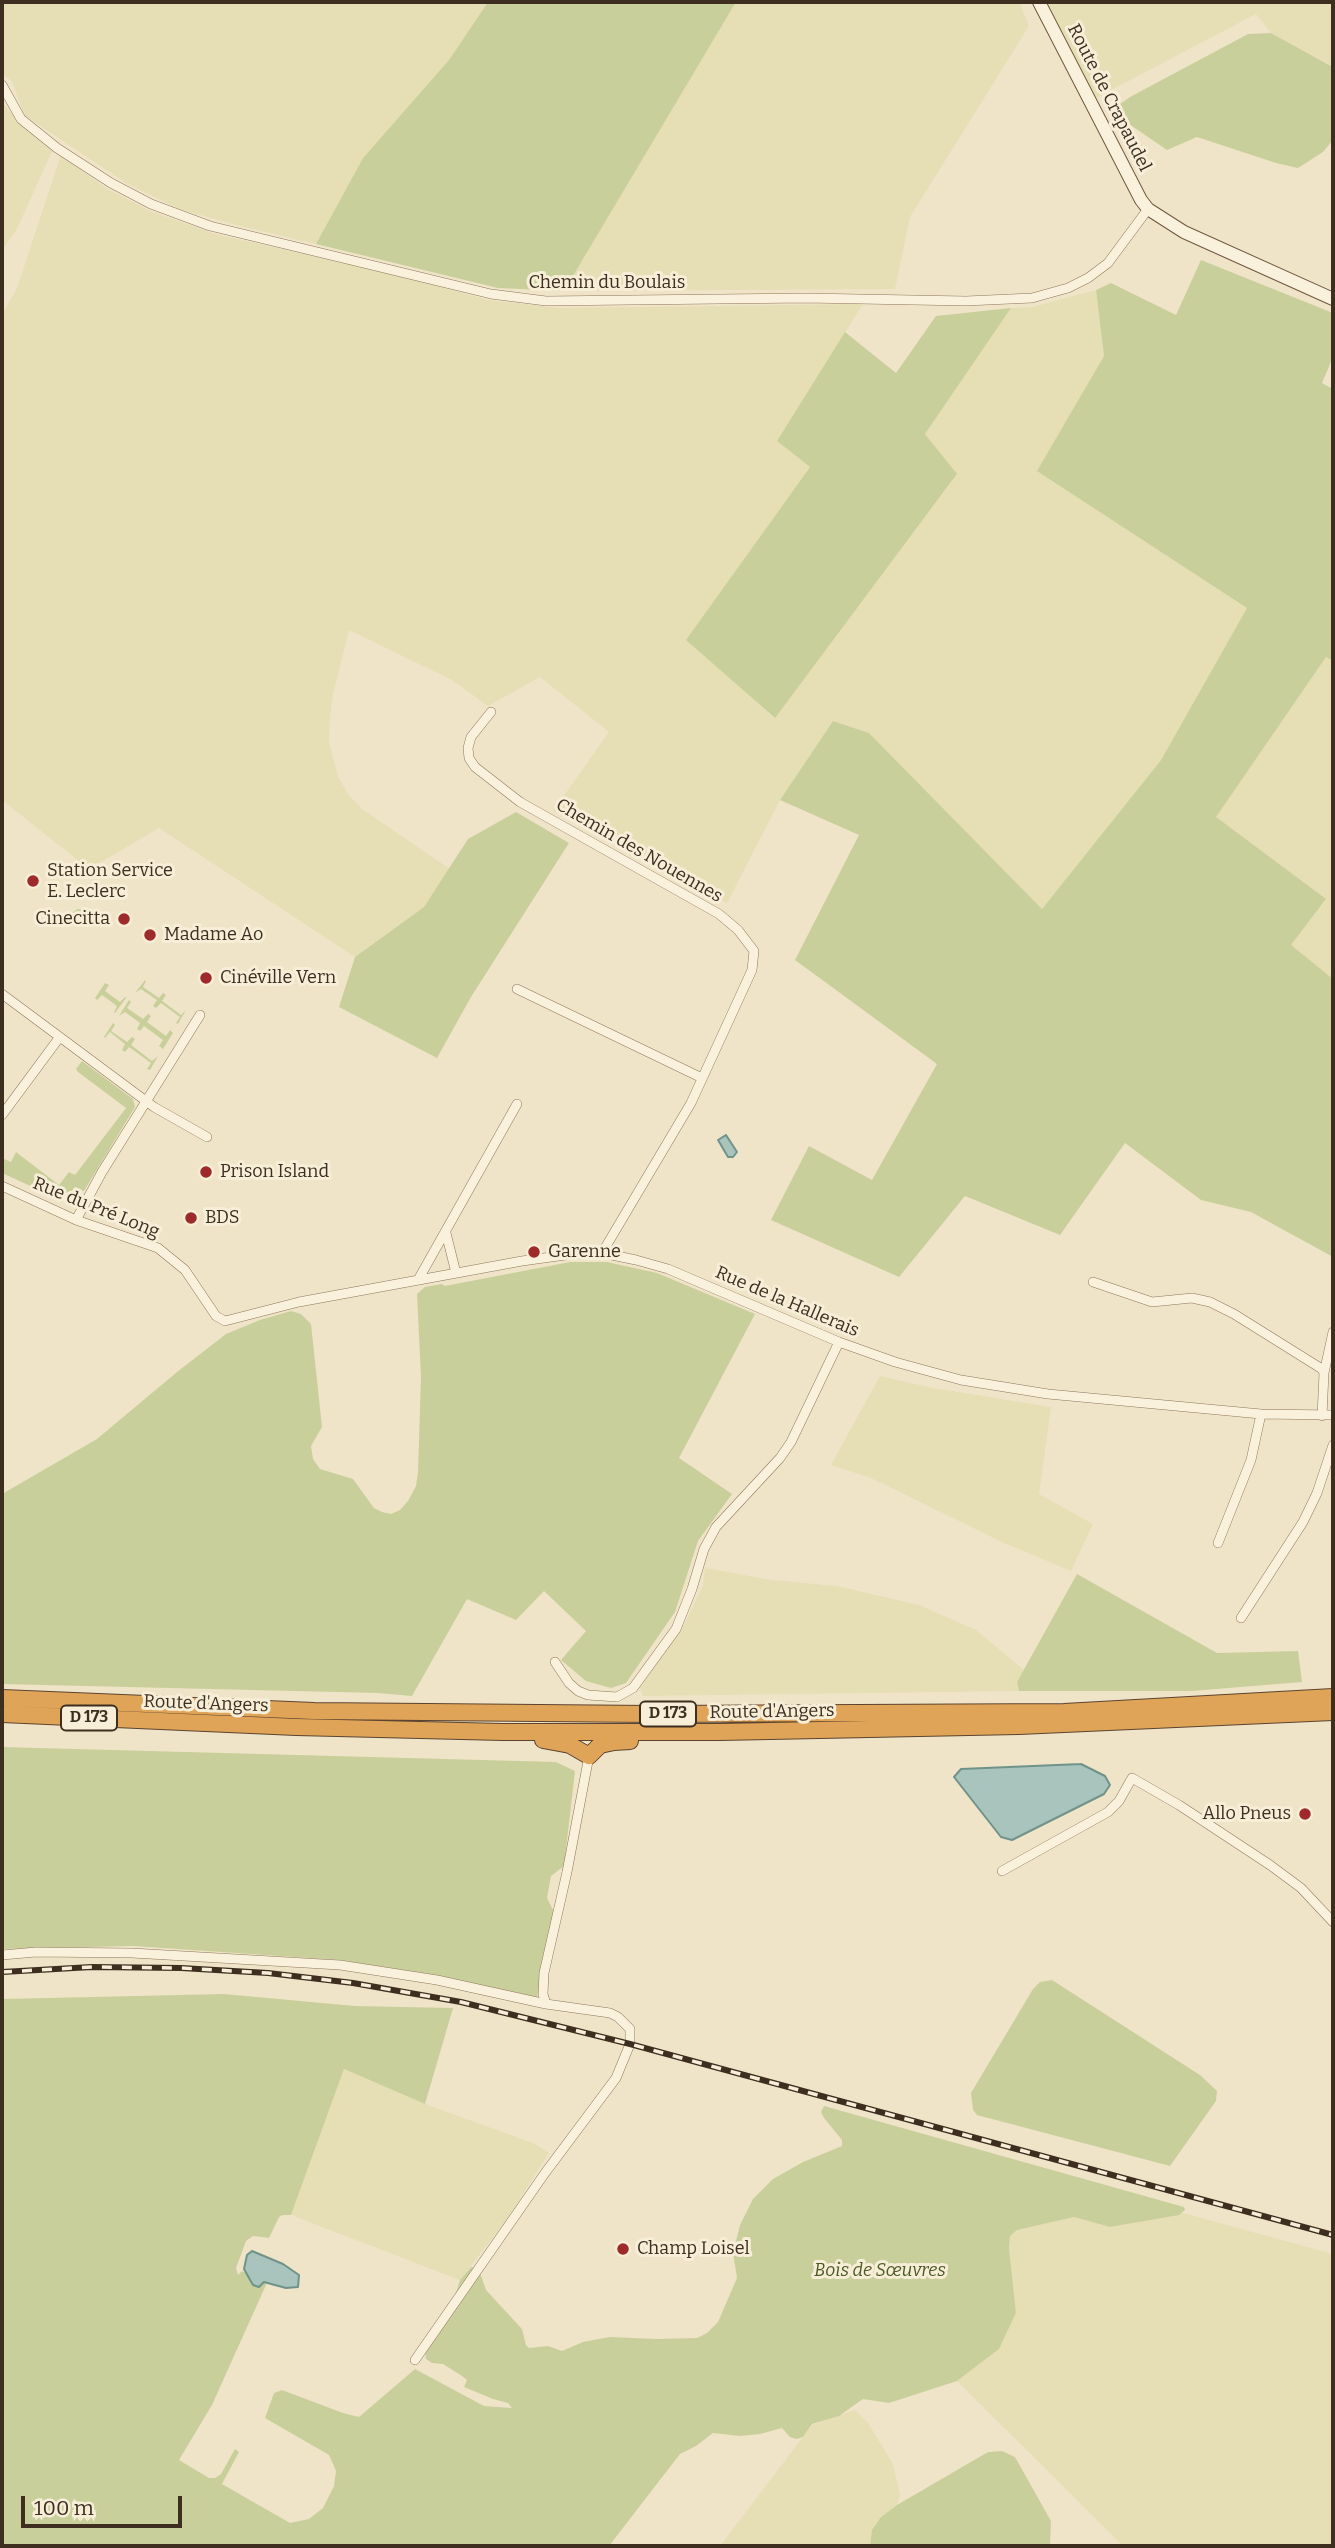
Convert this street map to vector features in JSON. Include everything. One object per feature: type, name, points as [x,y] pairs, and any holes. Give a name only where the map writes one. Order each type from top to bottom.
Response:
[{"type":"highway","name":"Route d'Angers","points":[[2,1698],[314,1711],[651,1714],[1064,1712],[1333,1697]]},
{"type":"highway","name":"Route d'Angers","points":[[2,1714],[296,1727],[503,1732],[720,1732],[1019,1726],[1333,1712]]},
{"type":"highway","points":[[1272,1716],[1302,1722],[1333,1721]]},
{"type":"highway","points":[[503,1732],[570,1745],[589,1756],[600,1745],[614,1742],[705,1740],[720,1732]]},
{"type":"street","name":"Route de Crapaudel","points":[[1040,2],[1148,209]]},
{"type":"street","name":"Chemin du Boulais","points":[[2,85],[21,119],[57,148],[111,183],[151,204],[209,226],[491,295],[546,301],[806,298],[966,301],[1032,298],[1068,288],[1108,263],[1148,209]]},
{"type":"street","points":[[1148,209],[1184,232],[1333,299]]},
{"type":"street","name":"Chemin des Nouennes","points":[[491,712],[471,737],[469,758],[475,767],[520,802],[719,914],[738,930],[754,951],[752,970],[691,1103],[602,1253]]},
{"type":"street","points":[[517,989],[702,1078]]},
{"type":"street","points":[[2,994],[145,1101],[207,1137]]},
{"type":"street","points":[[76,1220],[87,1196],[200,1015]]},
{"type":"street","points":[[2,1115],[59,1038]]},
{"type":"street","points":[[418,1280],[517,1104]]},
{"type":"street","name":"Rue du Pré Long","points":[[2,1186],[76,1220],[158,1248],[185,1270],[218,1318],[233,1321]]},
{"type":"street","points":[[446,1233],[456,1273]]},
{"type":"street","name":"Rue de la Hallerais","points":[[233,1321],[260,1311],[299,1302],[418,1280],[580,1253],[602,1253],[636,1259],[668,1269],[839,1342],[914,1368],[987,1385],[1048,1394],[1261,1414],[1333,1415]]},
{"type":"street","points":[[1093,1282],[1152,1302],[1192,1298],[1210,1302],[1315,1363],[1324,1373]]},
{"type":"street","points":[[1322,1416],[1324,1373],[1333,1332]]},
{"type":"street","points":[[555,1662],[569,1684],[578,1691],[597,1697],[617,1697],[633,1688],[671,1636],[682,1616],[704,1549],[716,1527],[792,1442],[839,1342]]},
{"type":"street","points":[[1218,1543],[1251,1460],[1261,1414]]},
{"type":"street","points":[[1241,1618],[1303,1522],[1317,1493],[1333,1445]]},
{"type":"street","points":[[546,2004],[543,1994],[544,1973],[589,1756]]},
{"type":"street","points":[[1002,1871],[1108,1812],[1119,1801],[1132,1778],[1179,1805],[1270,1865],[1301,1888],[1333,1922]]},
{"type":"street","points":[[2,1955],[36,1952],[132,1953],[340,1965],[438,1980],[546,2004],[610,2013],[629,2026],[629,2045],[616,2078],[545,2173],[415,2360]]},
{"type":"shaded area","points":[[2,2],[488,2],[449,60],[363,158],[316,244],[179,209],[126,183],[24,115],[12,81],[2,74]]},
{"type":"shaded area","points":[[736,2],[1019,2],[1029,26],[910,217],[895,289],[564,291]]},
{"type":"shaded area","points":[[1044,2],[1333,2],[1333,66],[1271,33],[1256,14],[1096,98]]},
{"type":"shaded area","points":[[2,102],[20,124],[53,149],[17,229],[2,250]]},
{"type":"shaded area","points":[[61,155],[106,188],[150,211],[215,234],[389,273],[488,300],[559,308],[863,304],[777,441],[810,467],[687,639],[774,718],[957,475],[925,434],[1011,308],[1032,307],[1096,290],[1104,356],[1038,471],[1247,608],[1161,760],[1042,909],[869,733],[833,721],[780,800],[727,903],[553,811],[609,732],[540,677],[488,706],[452,680],[349,630],[330,717],[329,740],[333,758],[338,776],[348,794],[362,809],[450,869],[424,907],[355,957],[159,828],[89,869],[2,800],[2,315],[17,288]]},
{"type":"shaded area","points":[[1326,657],[1333,661],[1333,979],[1290,945],[1326,900],[1215,817]]},
{"type":"shaded area","points":[[880,1376],[933,1388],[1051,1407],[1039,1494],[1093,1524],[1071,1571],[1002,1542],[871,1478],[831,1465]]},
{"type":"shaded area","points":[[705,1568],[771,1580],[837,1586],[919,1605],[976,1630],[1024,1670],[1017,1682],[1019,1691],[643,1696],[640,1688],[686,1621],[703,1585]]},
{"type":"shaded area","points":[[344,2069],[425,2104],[533,2143],[549,2153],[507,2219],[460,2280],[291,2215]]},
{"type":"shaded area","points":[[1183,2213],[1333,2254],[1333,2546],[1123,2546],[957,2381],[999,2349],[1016,2313],[1009,2248],[1010,2236],[1017,2230],[1074,2217],[1110,2227]]},
{"type":"shaded area","points":[[855,2410],[868,2423],[893,2464],[900,2495],[897,2505],[881,2517],[872,2530],[870,2546],[720,2546],[812,2425]]},
{"type":"green space","points":[[488,2],[736,2],[564,291],[498,288],[316,244],[363,158],[449,60]]},
{"type":"green space","points":[[1271,33],[1333,67],[1333,140],[1323,152],[1298,168],[1197,137],[1167,150],[1110,111],[1130,97],[1248,34]]},
{"type":"green space","points":[[1201,260],[1333,313],[1333,357],[1322,383],[1333,389],[1333,661],[1326,657],[1216,817],[1326,899],[1291,945],[1333,979],[1333,1257],[1251,1212],[1201,1200],[1125,1143],[1060,1235],[965,1196],[899,1277],[771,1220],[809,1146],[872,1180],[937,1064],[795,960],[859,835],[780,800],[833,721],[869,733],[1042,909],[1161,760],[1247,608],[1037,471],[1104,356],[1096,290],[1111,283],[1176,315]]},
{"type":"green space","points":[[1011,308],[925,434],[957,474],[775,718],[686,640],[810,467],[777,441],[845,332],[896,373],[936,316]]},
{"type":"green space","points":[[516,812],[569,843],[471,997],[437,1058],[339,1007],[355,957],[424,907],[468,839]]},
{"type":"green space","points":[[78,909],[97,917],[86,926],[72,916],[65,921]]},
{"type":"green space","points":[[145,980],[143,987],[159,998],[163,993],[166,995],[162,1001],[181,1015],[186,1010],[178,1024],[176,1023],[180,1017],[161,1003],[156,1008],[153,1006],[157,1000],[141,989],[135,993]]},
{"type":"green space","points":[[105,983],[109,985],[105,991],[120,1002],[126,998],[115,1013],[117,1006],[102,995],[97,1000],[95,998]]},
{"type":"green space","points":[[129,1000],[131,1002],[127,1008],[143,1019],[148,1014],[151,1016],[147,1022],[166,1036],[170,1030],[173,1033],[163,1049],[159,1046],[163,1040],[144,1026],[140,1031],[137,1029],[140,1023],[125,1012],[119,1016]]},
{"type":"green space","points":[[113,1023],[115,1025],[111,1031],[127,1042],[132,1037],[135,1039],[131,1045],[152,1061],[158,1056],[150,1070],[147,1069],[151,1063],[129,1047],[125,1052],[122,1050],[125,1044],[110,1032],[104,1037]]},
{"type":"green space","points":[[82,1061],[133,1099],[135,1107],[84,1191],[78,1190],[59,1199],[2,1173],[2,1158],[11,1162],[16,1152],[59,1185],[69,1172],[75,1175],[126,1108],[78,1072],[76,1069]]},
{"type":"green space","points":[[570,1262],[607,1262],[657,1273],[755,1314],[679,1458],[732,1494],[698,1541],[675,1612],[626,1683],[611,1688],[586,1681],[561,1660],[586,1631],[544,1591],[516,1620],[467,1599],[412,1696],[2,1684],[2,1494],[97,1439],[226,1334],[291,1311],[301,1314],[311,1324],[322,1427],[311,1446],[313,1459],[320,1469],[353,1479],[374,1508],[391,1514],[400,1510],[408,1501],[416,1486],[418,1472],[421,1377],[417,1294],[425,1287],[442,1284],[445,1286]]},
{"type":"green space","points":[[1077,1574],[1217,1653],[1298,1651],[1302,1682],[1192,1691],[1019,1691],[1017,1682]]},
{"type":"green space","points":[[2,1747],[556,1762],[575,1771],[564,1866],[551,1876],[547,1898],[554,1912],[537,1998],[441,1976],[339,1960],[133,1946],[2,1949]]},
{"type":"green space","points":[[1052,1980],[1200,2075],[1217,2091],[1216,2101],[1170,2166],[977,2115],[973,2110],[971,2093],[1033,1989],[1040,1982]]},
{"type":"green space","name":"Bois de Sœuvres","points":[[224,1994],[355,2006],[453,2008],[425,2104],[344,2069],[291,2215],[279,2217],[269,2238],[253,2236],[246,2241],[236,2268],[238,2275],[242,2271],[266,2285],[212,2405],[179,2460],[209,2478],[215,2478],[221,2474],[235,2449],[239,2452],[222,2484],[290,2523],[309,2519],[323,2508],[334,2486],[336,2471],[329,2455],[265,2418],[274,2393],[282,2390],[359,2417],[415,2369],[484,2406],[512,2408],[508,2403],[464,2387],[467,2380],[462,2376],[443,2364],[432,2363],[426,2359],[425,2352],[449,2316],[460,2280],[471,2267],[479,2270],[486,2290],[522,2329],[529,2348],[548,2346],[562,2351],[583,2342],[610,2337],[697,2338],[707,2333],[718,2322],[737,2278],[733,2253],[740,2225],[753,2199],[773,2179],[803,2162],[842,2146],[842,2140],[821,2112],[824,2106],[1184,2207],[1185,2210],[1179,2215],[1110,2227],[1074,2217],[1017,2230],[1010,2236],[1009,2248],[1016,2313],[999,2349],[957,2381],[889,2403],[863,2399],[839,2416],[812,2424],[803,2437],[797,2439],[790,2437],[782,2428],[740,2436],[713,2433],[680,2454],[609,2546],[2,2546],[2,1999]]},
{"type":"green space","points":[[1002,2451],[1015,2457],[1051,2521],[1050,2546],[870,2546],[872,2530],[881,2517],[897,2505],[988,2452]]},
{"type":"water","points":[[726,1135],[737,1152],[733,1157],[728,1157],[718,1140]]},
{"type":"water","points":[[1081,1764],[1105,1776],[1110,1785],[1104,1794],[1012,1840],[1001,1837],[954,1777],[961,1769]]},
{"type":"water","points":[[252,2251],[283,2264],[299,2275],[298,2287],[286,2288],[264,2282],[259,2287],[253,2285],[244,2269],[247,2255]]},
{"type":"railway","points":[[2,1972],[92,1967],[268,1973],[353,1983],[461,2002],[630,2044],[1333,2235]]},
{"type":"place","name":"Station Service E. Leclerc","points":[[33,881]]},
{"type":"place","name":"Cinecitta","points":[[124,919]]},
{"type":"place","name":"Madame Ao","points":[[150,935]]},
{"type":"place","name":"Cinéville Vern","points":[[206,978]]},
{"type":"place","name":"Prison Island","points":[[206,1172]]},
{"type":"place","name":"BDS","points":[[191,1218]]},
{"type":"place","name":"Garenne","points":[[534,1252]]},
{"type":"place","name":"Allo Pneus","points":[[1305,1814]]},
{"type":"place","name":"Champ Loisel","points":[[623,2249]]}]
